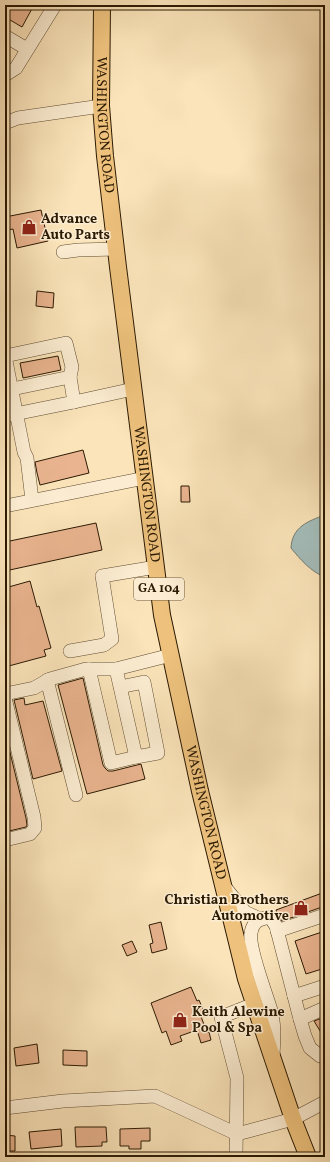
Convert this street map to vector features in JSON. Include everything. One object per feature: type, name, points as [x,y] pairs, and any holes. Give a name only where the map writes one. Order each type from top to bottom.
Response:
[{"type":"main road","name":"WASHINGTON ROAD","points":[[102,5],[101,106],[105,156],[162,615],[200,791],[246,980],[308,1157]]},
{"type":"street","points":[[9,68],[27,49],[55,5]]},
{"type":"street","points":[[5,36],[27,49]]},
{"type":"street","points":[[5,123],[18,118],[101,106]]},
{"type":"street","points":[[63,252],[116,249]]},
{"type":"street","points":[[32,500],[27,458],[11,414],[12,389],[5,356],[66,343],[72,367],[70,378],[74,402]]},
{"type":"street","points":[[12,389],[70,378]]},
{"type":"street","points":[[11,414],[133,389]]},
{"type":"street","points":[[5,506],[145,478]]},
{"type":"street","points":[[70,651],[104,645],[112,639],[102,576],[156,567]]},
{"type":"street","points":[[5,694],[34,688],[47,680],[90,669],[116,669],[171,655]]},
{"type":"street","points":[[90,669],[111,763],[158,753],[144,682],[120,687]]},
{"type":"street","points":[[116,669],[136,757]]},
{"type":"street","points":[[47,680],[76,795]]},
{"type":"street","points":[[5,698],[34,818],[35,828],[30,834],[5,840]]},
{"type":"street","points":[[224,886],[245,912],[260,919]]},
{"type":"street","points":[[277,931],[325,915]]},
{"type":"street","points":[[273,1058],[275,1033],[271,1011],[250,938],[255,922],[260,919],[270,917],[276,926],[300,1019],[310,1048],[320,1056],[325,1053]]},
{"type":"street","points":[[294,996],[325,986]]},
{"type":"street","points":[[236,1157],[237,1078],[221,1017],[254,1004]]},
{"type":"street","points":[[300,1019],[325,1008]]},
{"type":"street","points":[[5,1108],[63,1100],[155,1096],[237,1134],[294,1119],[325,1102]]},
{"type":"water","points":[[325,515],[325,577],[310,569],[291,548],[294,535],[302,526]]},
{"type":"building","points":[[5,5],[34,5],[22,27],[5,17]]},
{"type":"building","points":[[41,210],[48,241],[17,248],[13,229],[8,230],[5,217]]},
{"type":"building","points":[[37,291],[54,293],[53,308],[36,306]]},
{"type":"building","points":[[58,356],[61,370],[23,378],[20,363]]},
{"type":"building","points":[[83,450],[89,473],[40,485],[35,462]]},
{"type":"building","points":[[181,486],[189,486],[190,502],[181,502]]},
{"type":"building","points":[[96,523],[102,550],[5,571],[5,542]]},
{"type":"building","points":[[30,581],[51,648],[44,650],[46,656],[5,667],[5,588]]},
{"type":"building","points":[[83,678],[103,765],[108,771],[113,771],[141,764],[145,779],[87,794],[58,685]]},
{"type":"building","points":[[24,698],[25,705],[43,701],[62,771],[33,779],[14,700]]},
{"type":"building","points":[[5,732],[27,825],[26,827],[5,832]]},
{"type":"building","name":"Christian Brothers Automotive","points":[[325,892],[325,906],[282,921],[278,915],[276,910]]},
{"type":"building","points":[[161,922],[167,949],[152,953],[150,944],[153,943],[149,925]]},
{"type":"building","points":[[325,931],[325,968],[306,974],[295,941]]},
{"type":"building","points":[[132,941],[137,952],[127,956],[122,945]]},
{"type":"building","name":"Keith Alewine Pool & Spa","points":[[191,987],[204,1012],[200,1014],[207,1032],[209,1032],[211,1040],[201,1043],[197,1030],[180,1036],[182,1041],[171,1045],[166,1031],[162,1033],[151,1003]]},
{"type":"building","points":[[325,1017],[325,1039],[314,1021]]},
{"type":"building","points":[[37,1044],[39,1063],[16,1066],[14,1048]]},
{"type":"building","points":[[63,1050],[87,1051],[87,1066],[63,1065]]},
{"type":"building","points":[[75,1127],[106,1127],[107,1142],[102,1142],[102,1146],[76,1147]]},
{"type":"building","points":[[150,1128],[150,1141],[141,1141],[141,1149],[129,1149],[129,1146],[120,1146],[120,1129]]},
{"type":"building","points":[[61,1129],[62,1146],[31,1149],[29,1132]]},
{"type":"building","points":[[5,1135],[15,1136],[15,1151],[5,1151]]},
{"type":"place","name":"Advance Auto Parts","points":[[29,227]]},
{"type":"place","name":"Christian Brothers Automotive","points":[[301,908]]},
{"type":"place","name":"Keith Alewine Pool & Spa","points":[[180,1020]]}]
